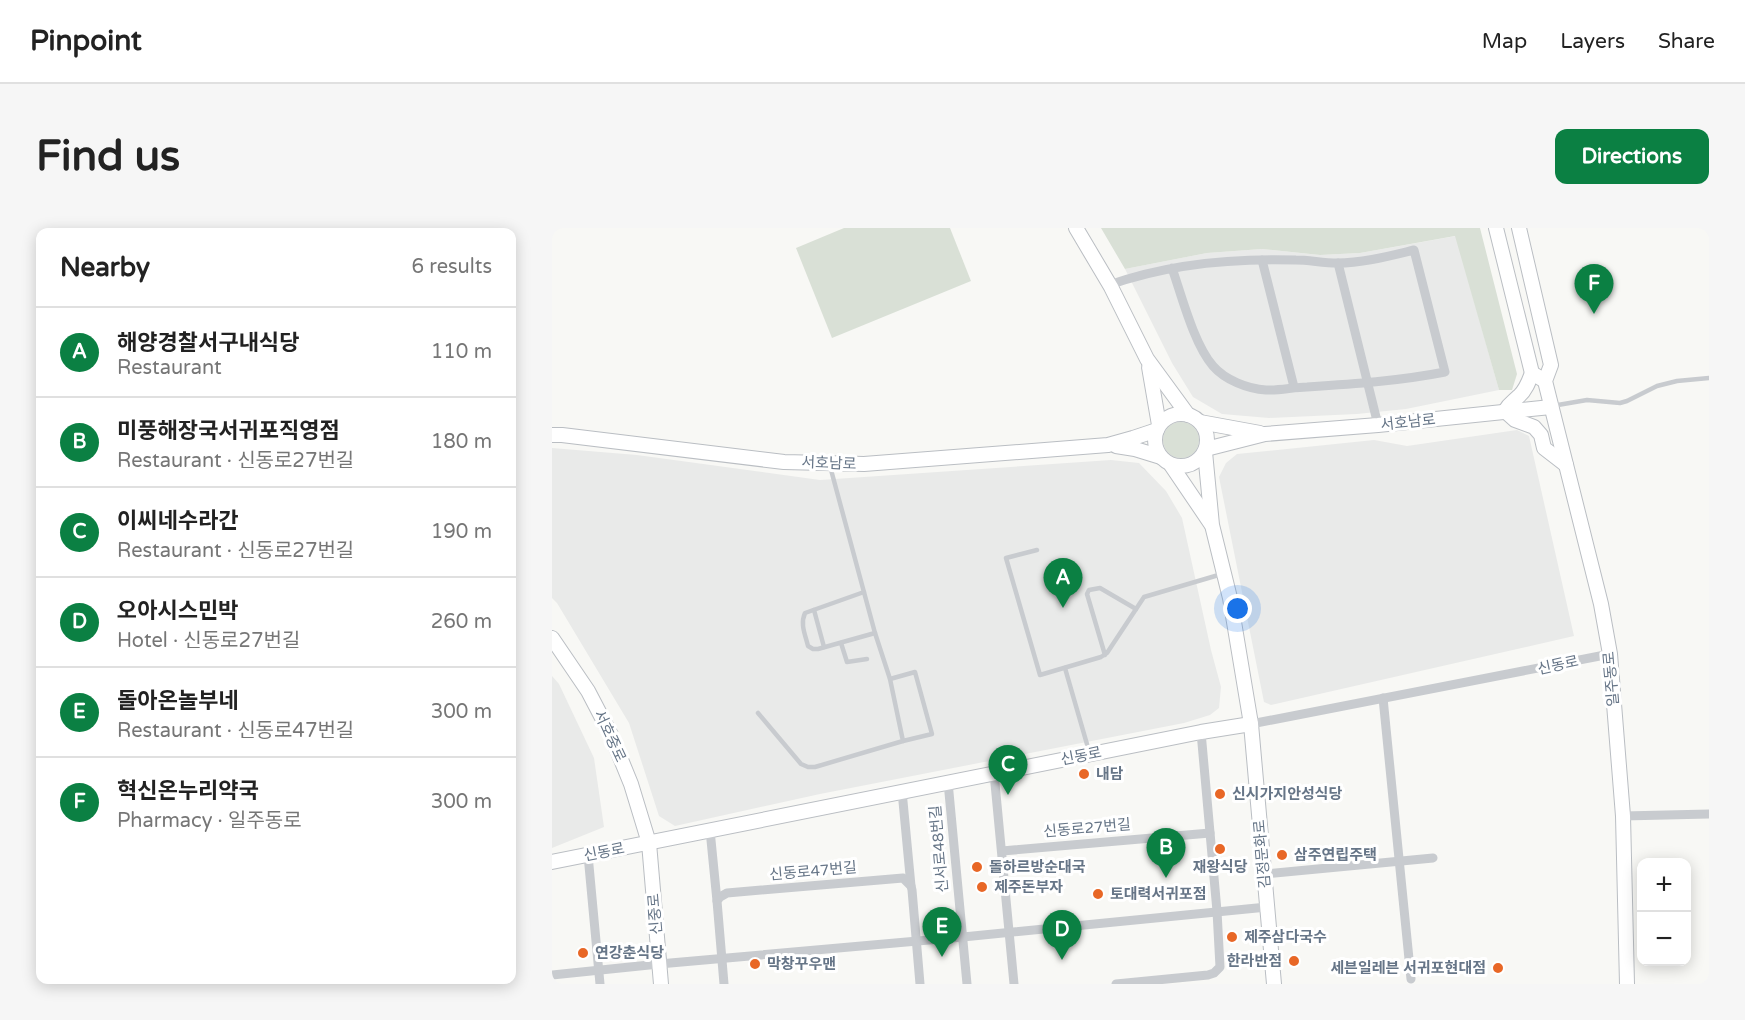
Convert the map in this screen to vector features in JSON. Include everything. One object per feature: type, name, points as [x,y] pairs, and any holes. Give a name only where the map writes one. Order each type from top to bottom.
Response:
[{"type":"street","points":[[1076,228],[1148,359],[1207,435],[1205,451],[1212,525],[1225,573],[1251,724]]},
{"type":"street","points":[[1496,228],[1532,373],[1520,396],[1509,403],[1505,411],[1515,420],[1534,427],[1541,435],[1544,448],[1566,465]]},
{"type":"street","name":"일주동로","points":[[1519,228],[1551,365],[1545,381],[1601,604],[1610,654],[1623,816],[1628,984]]},
{"type":"street","points":[[1109,285],[1134,276],[1172,268],[1262,260],[1338,263],[1377,259],[1414,250],[1444,372],[1367,383],[1294,387],[1267,391],[1250,388],[1214,367],[1200,347],[1172,268]]},
{"type":"street","points":[[1262,260],[1294,387]]},
{"type":"street","points":[[1338,263],[1378,425]]},
{"type":"street","points":[[1148,359],[1155,393],[1158,427],[1155,444],[1212,525]]},
{"type":"street","points":[[1532,373],[1545,381]]},
{"type":"street","name":"서호남로","points":[[1265,434],[1378,425],[1551,406]]},
{"type":"street","points":[[1108,445],[1133,438],[1158,427],[1171,416],[1179,414],[1265,434]]},
{"type":"street","points":[[1108,445],[1135,449],[1181,467],[1200,459],[1205,451],[1265,434]]},
{"type":"street","name":"서호남로","points":[[552,435],[784,462],[864,464],[1108,445]]},
{"type":"street","name":"서호중로","points":[[552,638],[588,691],[611,735],[631,784],[649,843]]},
{"type":"street","name":"신동로","points":[[552,862],[1201,732],[1610,654]]},
{"type":"street","points":[[1383,698],[1411,979]]},
{"type":"street","name":"김정문화로","points":[[1251,724],[1274,984]]},
{"type":"street","points":[[1116,984],[1208,975],[1220,967],[1201,732]]},
{"type":"street","points":[[994,773],[1014,984]]},
{"type":"street","name":"신서로48번길","points":[[948,782],[967,984]]},
{"type":"street","points":[[902,791],[920,984]]},
{"type":"street","points":[[1623,816],[1709,814]]},
{"type":"street","points":[[710,830],[724,984]]},
{"type":"street","name":"신동로27번길","points":[[1002,851],[1210,833]]},
{"type":"street","name":"신중로","points":[[649,843],[661,984]]},
{"type":"street","points":[[588,855],[600,984]]},
{"type":"street","points":[[1264,874],[1433,858]]},
{"type":"street","name":"신동로47번길","points":[[717,901],[727,893],[903,878],[911,886]]},
{"type":"street","points":[[552,975],[1267,907]]},
{"type":"lane","points":[[1551,406],[1587,400],[1620,403],[1658,386],[1677,381],[1709,378]]},
{"type":"lane","points":[[830,463],[875,633],[890,679],[903,741]]},
{"type":"lane","points":[[1037,550],[1006,558],[1040,675],[1105,655],[1144,597],[1225,573]]},
{"type":"lane","points":[[1105,655],[1086,594],[1089,590],[1100,588],[1136,609]]},
{"type":"lane","points":[[864,592],[805,613],[802,626],[808,646],[813,649],[875,633]]},
{"type":"lane","points":[[814,610],[824,647]]},
{"type":"lane","points":[[841,643],[847,662],[867,658]]},
{"type":"lane","points":[[1065,668],[1090,754]]},
{"type":"lane","points":[[758,713],[801,764],[808,767],[932,734],[915,672],[890,679]]},
{"type":"shaded area","points":[[844,228],[950,228],[971,281],[832,338],[796,248]]},
{"type":"shaded area","points":[[1101,228],[1480,228],[1517,374],[1512,390],[1499,390],[1455,236],[1360,253],[1320,255],[1262,249],[1207,253],[1125,269]]},
{"type":"shaded area","points":[[1456,236],[1499,390],[1406,409],[1357,414],[1269,418],[1222,414],[1193,397],[1172,363],[1125,269],[1207,253],[1262,249],[1320,255],[1360,253]]},
{"type":"shaded area","points":[[1181,422],[1194,427],[1199,440],[1194,453],[1181,458],[1168,453],[1163,440],[1168,427]]},
{"type":"shaded area","points":[[1517,430],[1529,436],[1574,636],[1271,705],[1264,702],[1219,477],[1226,463],[1237,454],[1374,440],[1407,446]]},
{"type":"shaded area","points":[[552,448],[637,455],[820,480],[1111,460],[1139,463],[1166,491],[1182,518],[1221,687],[1219,708],[1210,715],[1184,723],[820,794],[675,826],[659,816],[629,723],[552,598]]},
{"type":"shaded area","points":[[552,676],[559,684],[594,758],[604,827],[552,848]]},
{"type":"place","name":"혁신온누리약국","points":[[1594,314]]},
{"type":"place","name":"해양경찰서구내식당","points":[[1063,608]]},
{"type":"place","name":"내담","points":[[1084,774]]},
{"type":"place","name":"신시가지안성식당","points":[[1220,794]]},
{"type":"place","name":"이씨네수라간","points":[[1008,795]]},
{"type":"place","name":"재왕식당","points":[[1220,849]]},
{"type":"place","name":"삼주연립주택","points":[[1282,855]]},
{"type":"place","name":"돌하르방순대국","points":[[977,867]]},
{"type":"place","name":"미풍해장국서귀포직영점","points":[[1166,878]]},
{"type":"place","name":"제주돈부자","points":[[982,887]]},
{"type":"place","name":"토대력서귀포점","points":[[1098,894]]},
{"type":"place","name":"제주삼다국수","points":[[1232,937]]},
{"type":"place","name":"연강춘식당","points":[[583,953]]},
{"type":"place","name":"돌아온놀부네","points":[[942,957]]},
{"type":"place","name":"오아시스민박","points":[[1062,960]]},
{"type":"place","name":"한라반점","points":[[1294,961]]},
{"type":"place","name":"막창꾸우맨","points":[[755,964]]},
{"type":"place","name":"세븐일레븐 서귀포현대점","points":[[1498,968]]}]
